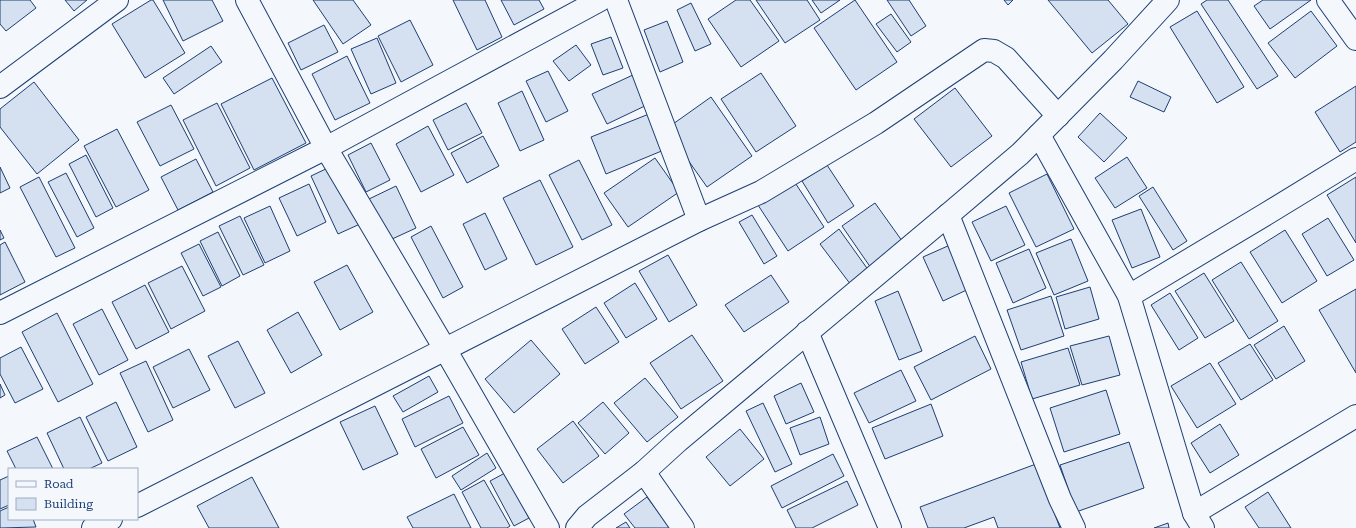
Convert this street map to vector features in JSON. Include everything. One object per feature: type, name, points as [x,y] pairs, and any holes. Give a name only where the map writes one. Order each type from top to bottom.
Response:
[{"type":"street","points":[[0,86],[117,0]]},
{"type":"street","points":[[247,0],[326,148],[445,349],[548,528]]},
{"type":"street","points":[[0,313],[326,148],[600,0]]},
{"type":"street","points":[[616,0],[698,220]]},
{"type":"street","points":[[577,528],[587,516],[644,472],[684,436],[807,332],[948,215],[1039,135],[1113,60],[1168,0]]},
{"type":"street","points":[[1328,0],[1356,39]]},
{"type":"street","points":[[138,505],[698,220],[767,188],[876,123],[984,50],[994,51],[1006,58],[1058,116]]},
{"type":"street","points":[[1039,135],[1129,296],[1199,520],[1356,416]]},
{"type":"street","points":[[1129,296],[1356,159]]},
{"type":"street","points":[[948,215],[1060,499],[1074,528]]},
{"type":"street","points":[[807,332],[890,528]]},
{"type":"street","points":[[644,472],[683,528]]},
{"type":"street","points":[[93,528],[109,520]]},
{"type":"building","points":[[0,0],[30,0],[36,8],[6,31],[0,24]]},
{"type":"building","points":[[65,0],[87,0],[74,11]]},
{"type":"building","points":[[153,0],[185,53],[145,78],[112,24]]},
{"type":"building","points":[[163,0],[212,0],[223,21],[183,41]]},
{"type":"building","points":[[313,0],[353,0],[371,25],[343,44]]},
{"type":"building","points":[[453,0],[485,0],[502,37],[477,50]]},
{"type":"building","points":[[501,0],[539,0],[544,9],[514,25]]},
{"type":"building","points":[[736,0],[750,0],[779,41],[741,67],[708,19]]},
{"type":"building","points":[[756,0],[807,0],[820,20],[785,43]]},
{"type":"building","points":[[812,0],[840,0],[821,13]]},
{"type":"building","points":[[855,0],[897,62],[856,90],[814,28]]},
{"type":"building","points":[[887,0],[909,0],[926,26],[911,36]]},
{"type":"building","points":[[1004,0],[1013,0],[1008,5]]},
{"type":"building","points":[[1048,0],[1108,0],[1128,24],[1092,53]]},
{"type":"building","points":[[1207,0],[1228,0],[1278,76],[1257,89],[1201,4]]},
{"type":"building","points":[[1263,0],[1311,0],[1270,29],[1254,6]]},
{"type":"building","points":[[691,3],[711,44],[695,51],[677,10]]},
{"type":"building","points":[[1197,11],[1244,87],[1217,103],[1170,27]]},
{"type":"building","points":[[1311,11],[1337,46],[1295,78],[1268,43]]},
{"type":"building","points":[[891,14],[911,42],[897,52],[876,24]]},
{"type":"building","points":[[410,20],[433,65],[401,82],[378,36]]},
{"type":"building","points":[[667,21],[683,62],[660,72],[644,30]]},
{"type":"building","points":[[324,25],[338,52],[301,70],[288,43]]},
{"type":"building","points":[[611,37],[623,68],[603,75],[591,44]]},
{"type":"building","points":[[377,38],[396,83],[371,94],[351,49]]},
{"type":"building","points":[[576,45],[591,65],[569,81],[553,61]]},
{"type":"building","points":[[211,46],[222,62],[174,94],[163,78]]},
{"type":"building","points":[[347,56],[370,103],[335,120],[312,74]]},
{"type":"building","points":[[548,71],[568,111],[546,122],[526,81]]},
{"type":"building","points":[[761,73],[796,126],[756,152],[721,99]]},
{"type":"building","points":[[635,74],[649,104],[607,124],[592,94]]},
{"type":"building","points":[[272,78],[306,143],[254,170],[221,104]]},
{"type":"building","points":[[1138,81],[1171,97],[1164,112],[1130,97]]},
{"type":"building","points":[[34,82],[79,140],[37,174],[0,127],[0,109]]},
{"type":"building","points":[[1356,86],[1356,142],[1340,152],[1315,112]]},
{"type":"building","points":[[955,88],[992,136],[951,167],[914,119]]},
{"type":"building","points":[[522,91],[544,140],[520,151],[498,103]]},
{"type":"building","points":[[711,97],[752,156],[707,187],[666,129]]},
{"type":"building","points":[[217,103],[250,168],[216,186],[183,120]]},
{"type":"building","points":[[466,103],[482,133],[448,150],[433,120]]},
{"type":"building","points":[[171,105],[194,149],[160,166],[137,122]]},
{"type":"building","points":[[1100,113],[1127,138],[1104,162],[1078,137]]},
{"type":"building","points":[[649,114],[664,150],[606,174],[591,137]]},
{"type":"building","points":[[428,126],[454,175],[421,192],[396,144]]},
{"type":"building","points":[[117,129],[149,190],[116,207],[84,146]]},
{"type":"building","points":[[483,136],[499,166],[467,183],[451,153]]},
{"type":"building","points":[[371,143],[390,180],[366,192],[348,155]]},
{"type":"building","points":[[86,155],[113,208],[96,217],[69,164]]},
{"type":"building","points":[[1127,157],[1147,188],[1115,208],[1095,178]]},
{"type":"building","points":[[655,158],[679,192],[628,227],[604,193]]},
{"type":"building","points":[[196,159],[213,192],[178,210],[161,177]]},
{"type":"building","points":[[579,160],[612,225],[582,240],[549,175]]},
{"type":"building","points":[[827,165],[854,206],[828,223],[802,181]]},
{"type":"building","points":[[332,166],[360,224],[338,234],[311,176]]},
{"type":"building","points":[[0,167],[10,188],[0,193]]},
{"type":"building","points":[[66,173],[94,228],[77,237],[48,182]]},
{"type":"building","points":[[1047,174],[1074,229],[1036,247],[1009,193]]},
{"type":"building","points":[[39,177],[75,248],[56,257],[20,187]]},
{"type":"building","points":[[1356,177],[1356,243],[1327,195]]},
{"type":"building","points":[[792,178],[824,227],[788,251],[756,202]]},
{"type":"building","points":[[540,180],[573,247],[536,265],[503,198]]},
{"type":"building","points":[[309,184],[326,222],[297,236],[279,198]]},
{"type":"building","points":[[396,186],[416,228],[390,240],[369,199]]},
{"type":"building","points":[[1153,187],[1187,241],[1173,250],[1139,196]]},
{"type":"building","points":[[875,203],[905,245],[871,268],[842,226]]},
{"type":"building","points":[[270,206],[290,251],[265,263],[244,218]]},
{"type":"building","points":[[1006,206],[1025,245],[991,261],[972,222]]},
{"type":"building","points":[[1141,209],[1160,257],[1132,268],[1112,220]]},
{"type":"building","points":[[485,213],[507,259],[485,270],[463,224]]},
{"type":"building","points":[[752,215],[777,256],[764,264],[739,222]]},
{"type":"building","points":[[240,216],[264,265],[243,275],[219,226]]},
{"type":"building","points":[[1328,218],[1354,260],[1327,276],[1302,234]]},
{"type":"building","points":[[431,226],[463,287],[443,298],[411,237]]},
{"type":"building","points":[[839,229],[869,271],[851,285],[820,244]]},
{"type":"building","points":[[0,230],[4,238],[0,240]]},
{"type":"building","points":[[1285,230],[1317,281],[1282,303],[1250,252]]},
{"type":"building","points":[[218,232],[240,276],[222,286],[200,241]]},
{"type":"building","points":[[1071,239],[1088,281],[1054,295],[1036,253]]},
{"type":"building","points":[[5,242],[25,282],[0,295],[0,245]]},
{"type":"building","points":[[199,244],[221,287],[203,296],[181,253]]},
{"type":"building","points":[[950,245],[971,288],[943,301],[923,257]]},
{"type":"building","points":[[1029,249],[1046,288],[1013,303],[996,263]]},
{"type":"building","points":[[668,255],[697,305],[669,322],[639,271]]},
{"type":"building","points":[[1241,262],[1278,321],[1249,339],[1212,280]]},
{"type":"building","points":[[347,265],[373,312],[340,330],[314,282]]},
{"type":"building","points":[[182,266],[205,311],[171,329],[148,283]]},
{"type":"building","points":[[1204,273],[1234,321],[1205,338],[1175,291]]},
{"type":"building","points":[[771,275],[789,302],[744,332],[725,305]]},
{"type":"building","points":[[635,283],[657,319],[626,338],[604,303]]},
{"type":"building","points":[[145,285],[169,332],[136,349],[112,302]]},
{"type":"building","points":[[1090,287],[1099,319],[1065,329],[1056,297]]},
{"type":"building","points":[[1356,289],[1356,373],[1319,310]]},
{"type":"building","points":[[898,291],[922,351],[899,360],[875,301]]},
{"type":"building","points":[[1170,293],[1198,338],[1179,350],[1151,305]]},
{"type":"building","points":[[1051,296],[1064,336],[1021,350],[1007,310]]},
{"type":"building","points":[[596,307],[619,342],[585,364],[562,329]]},
{"type":"building","points":[[102,309],[128,360],[99,375],[73,324]]},
{"type":"building","points":[[298,312],[322,355],[291,373],[267,330]]},
{"type":"building","points":[[57,313],[93,384],[58,402],[22,332]]},
{"type":"building","points":[[1284,326],[1305,361],[1276,379],[1254,345]]},
{"type":"building","points":[[692,335],[723,381],[681,409],[650,363]]},
{"type":"building","points":[[975,336],[991,369],[931,400],[914,367]]},
{"type":"building","points":[[1109,336],[1120,375],[1082,385],[1070,346]]},
{"type":"building","points":[[531,340],[560,374],[514,413],[485,379]]},
{"type":"building","points":[[238,341],[265,393],[235,408],[208,356]]},
{"type":"building","points":[[1250,344],[1273,380],[1241,400],[1218,363]]},
{"type":"building","points":[[21,347],[43,389],[15,403],[0,374],[0,358]]},
{"type":"building","points":[[1068,348],[1080,385],[1032,399],[1021,362]]},
{"type":"building","points":[[189,349],[210,390],[173,408],[153,367]]},
{"type":"building","points":[[146,361],[173,420],[148,432],[120,373]]},
{"type":"building","points":[[1210,363],[1236,404],[1197,428],[1171,386]]},
{"type":"building","points":[[901,370],[916,401],[869,423],[854,393]]},
{"type":"building","points":[[429,376],[438,392],[403,412],[393,396]]},
{"type":"building","points":[[645,378],[678,417],[647,442],[614,403]]},
{"type":"building","points":[[801,383],[814,412],[786,424],[774,396]]},
{"type":"building","points":[[0,384],[5,395],[0,398]]},
{"type":"building","points":[[1106,390],[1120,434],[1064,452],[1050,408]]},
{"type":"building","points":[[449,396],[463,423],[415,447],[402,419]]},
{"type":"building","points":[[116,402],[137,447],[108,461],[86,417]]},
{"type":"building","points":[[603,402],[629,433],[605,454],[578,423]]},
{"type":"building","points":[[763,403],[792,464],[775,472],[746,411]]},
{"type":"building","points":[[931,404],[943,436],[885,459],[872,428]]},
{"type":"building","points":[[375,406],[398,454],[363,470],[340,422]]},
{"type":"building","points":[[80,417],[102,463],[91,468],[64,468],[47,433]]},
{"type":"building","points":[[820,417],[829,444],[800,455],[790,428]]},
{"type":"building","points":[[573,421],[599,456],[563,483],[537,449]]},
{"type":"building","points":[[1220,424],[1239,455],[1210,473],[1191,443]]},
{"type":"building","points":[[463,427],[479,455],[436,478],[421,449]]},
{"type":"building","points":[[740,429],[764,459],[730,486],[706,457]]},
{"type":"building","points":[[37,437],[52,468],[16,468],[7,451]]},
{"type":"building","points":[[1129,442],[1144,488],[1076,512],[1060,465]]},
{"type":"building","points":[[487,453],[496,468],[461,490],[452,476]]},
{"type":"building","points":[[833,454],[844,476],[782,508],[771,486]]},
{"type":"building","points":[[1036,464],[1060,528],[998,528],[994,517],[964,528],[928,528],[920,507]]},
{"type":"building","points":[[505,473],[529,518],[514,526],[490,481]]},
{"type":"building","points":[[8,476],[8,505],[0,509],[0,480]]},
{"type":"building","points":[[252,477],[279,528],[209,528],[197,506]]},
{"type":"building","points":[[484,480],[510,526],[507,528],[481,528],[462,492]]},
{"type":"building","points":[[847,481],[858,505],[812,528],[796,528],[787,510]]},
{"type":"building","points":[[1268,492],[1291,528],[1259,528],[1245,507]]},
{"type":"building","points":[[454,494],[471,528],[413,528],[407,517]]},
{"type":"building","points":[[647,497],[670,528],[635,528],[624,514]]},
{"type":"building","points":[[8,507],[8,520],[33,520],[36,527],[0,528],[0,511]]},
{"type":"building","points":[[626,522],[630,528],[616,528]]},
{"type":"building","points":[[1168,523],[1169,528],[1154,528]]}]
